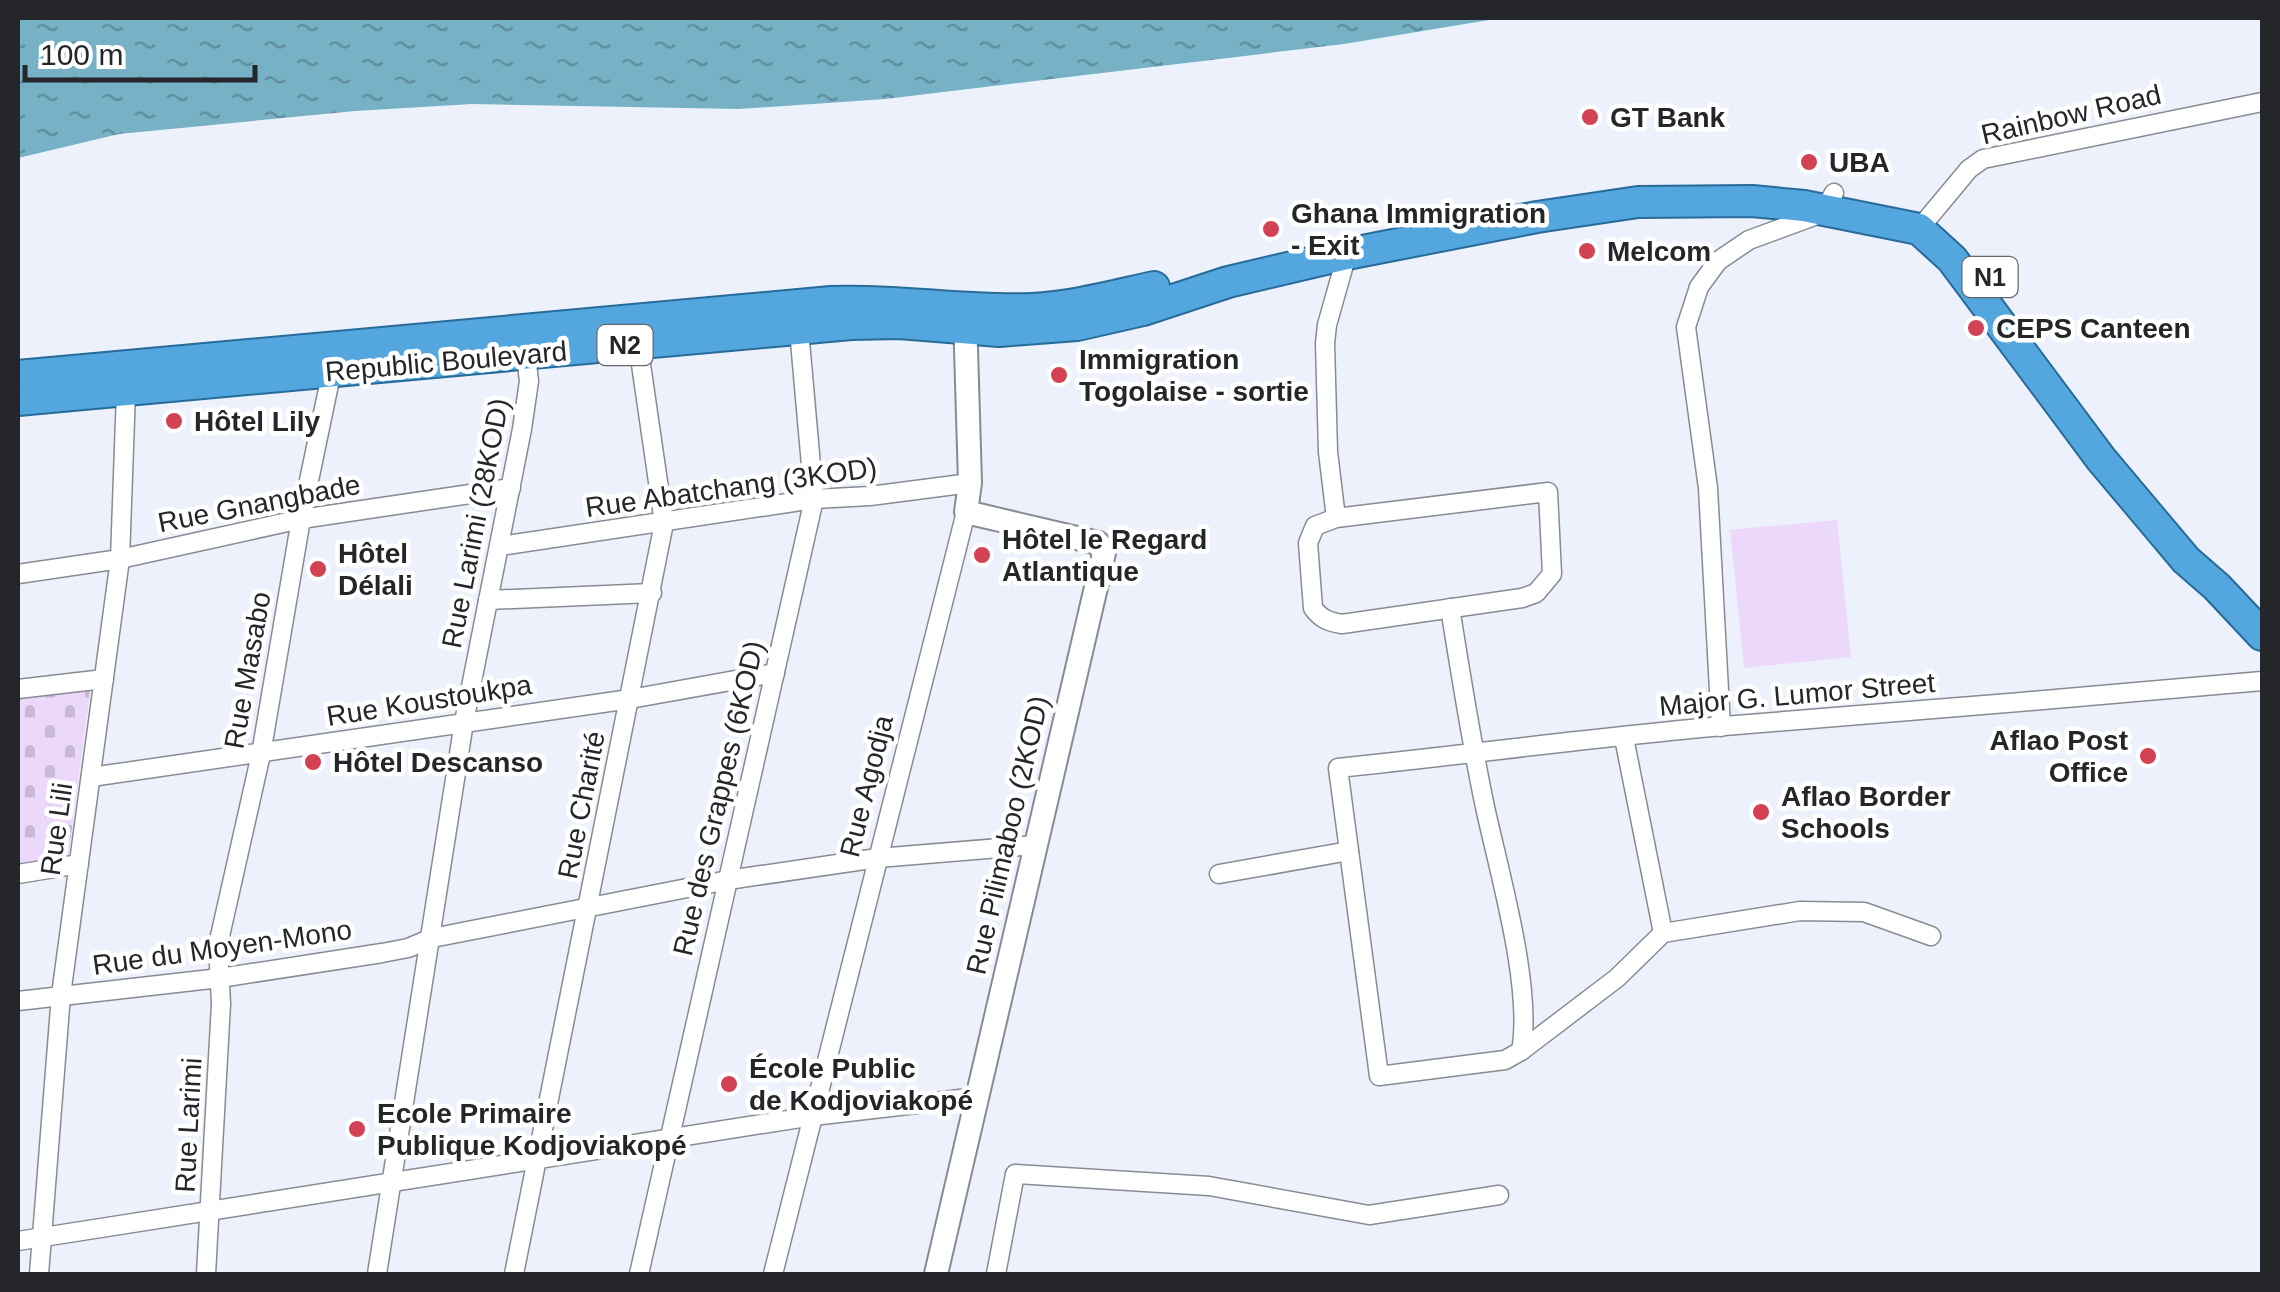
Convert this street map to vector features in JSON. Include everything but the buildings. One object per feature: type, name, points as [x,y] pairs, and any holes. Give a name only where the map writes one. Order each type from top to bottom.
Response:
[{"type":"highway","name":"Republic Boulevard","points":[[18,376],[524,342],[879,300],[965,318],[999,331],[1078,325],[1143,310],[1228,276],[1349,248],[1638,202],[1829,201],[1926,222]]},
{"type":"highway","name":"N1","points":[[1926,222],[1974,257],[2118,450],[2167,507],[2217,586],[2262,635]]},
{"type":"highway","name":"Republic Boulevard","points":[[637,331],[799,330],[965,318]]},
{"type":"highway","name":"Republic Boulevard","points":[[18,400],[332,370],[524,342]]},
{"type":"street","name":"Rainbow Road","points":[[1926,222],[1983,159],[2262,102]]},
{"type":"street","points":[[1721,727],[1708,488],[1686,328],[1699,287],[1718,261],[1749,240],[1786,228],[1829,201]]},
{"type":"street","points":[[1336,518],[1328,452],[1326,342],[1327,325],[1349,248]]},
{"type":"street","name":"Rue Agodja","points":[[773,1274],[966,512],[970,482],[965,318]]},
{"type":"street","name":"Rue des Grappes (6KOD)","points":[[639,1274],[814,500],[799,330]]},
{"type":"street","name":"Rue Charité","points":[[514,1274],[664,522],[637,331]]},
{"type":"street","name":"Rue Larimi (28KOD)","points":[[378,1274],[464,722],[529,381],[524,342]]},
{"type":"street","name":"Rue Masabo","points":[[220,978],[218,945],[261,754],[301,519],[332,370]]},
{"type":"street","name":"Rue Lili","points":[[39,1274],[61,996],[120,559],[126,392]]},
{"type":"street","name":"Rue Abatchang (3KOD)","points":[[500,546],[814,500],[970,482]]},
{"type":"street","name":"Rue Gnangbade","points":[[18,574],[120,559],[301,519],[511,488]]},
{"type":"street","points":[[1548,492],[1552,574],[1546,585],[1522,598],[1450,608],[1342,624],[1320,617],[1313,608],[1308,543],[1315,526],[1336,518],[1548,492]]},
{"type":"street","name":"Rue Pilimaboo (2KOD)","points":[[936,1274],[1104,552],[1098,543],[966,512]]},
{"type":"street","points":[[488,600],[652,593]]},
{"type":"street","points":[[1450,608],[1474,754],[1515,948],[1525,1031],[1521,1051]]},
{"type":"street","name":"Rue Koustoukpa","points":[[91,777],[630,698],[774,673]]},
{"type":"street","points":[[18,690],[104,678]]},
{"type":"street","name":"Major G. Lumor Street","points":[[1349,851],[1338,768],[1721,727],[2262,681]]},
{"type":"street","points":[[1624,738],[1664,933]]},
{"type":"street","name":"Rue du Moyen-Mono","points":[[18,1001],[220,978],[408,948],[432,938],[728,880],[878,858],[1036,845]]},
{"type":"street","points":[[1219,874],[1349,851],[1379,1076],[1506,1060],[1617,978],[1664,933],[1800,911],[1864,912],[1931,936]]},
{"type":"street","points":[[18,874],[80,864]]},
{"type":"street","name":"Rue Larimi","points":[[206,1274],[220,978]]},
{"type":"street","points":[[18,1242],[813,1116],[977,1097]]},
{"type":"street","points":[[996,1274],[1015,1174],[1209,1186],[1369,1216],[1499,1195]]},
{"type":"green space","points":[[1837,520],[1851,657],[1744,668],[1730,530]]},
{"type":"green space","points":[[91,683],[68,859],[18,869],[18,692]]},
{"type":"water","points":[[18,18],[1501,18],[1344,44],[885,99],[739,109],[472,104],[355,111],[119,134],[18,158]]},
{"type":"place","name":"GT Bank","points":[[1590,117]]},
{"type":"place","name":"UBA","points":[[1809,162]]},
{"type":"place","name":"Ghana Immigration - Exit","points":[[1271,229]]},
{"type":"place","name":"Melcom","points":[[1587,251]]},
{"type":"place","name":"CEPS Canteen","points":[[1976,328]]},
{"type":"place","name":"Immigration Togolaise - sortie","points":[[1059,375]]},
{"type":"place","name":"Hôtel Lily","points":[[174,421]]},
{"type":"place","name":"Hôtel le Regard Atlantique","points":[[982,555]]},
{"type":"place","name":"Hôtel Délali","points":[[318,569]]},
{"type":"place","name":"Aflao Post Office","points":[[2148,756]]},
{"type":"place","name":"Hôtel Descanso","points":[[313,762]]},
{"type":"place","name":"Aflao Border Schools","points":[[1761,812]]},
{"type":"place","name":"École Public de Kodjoviakopé","points":[[729,1084]]},
{"type":"place","name":"Ecole Primaire Publique Kodjoviakopé","points":[[357,1129]]}]
